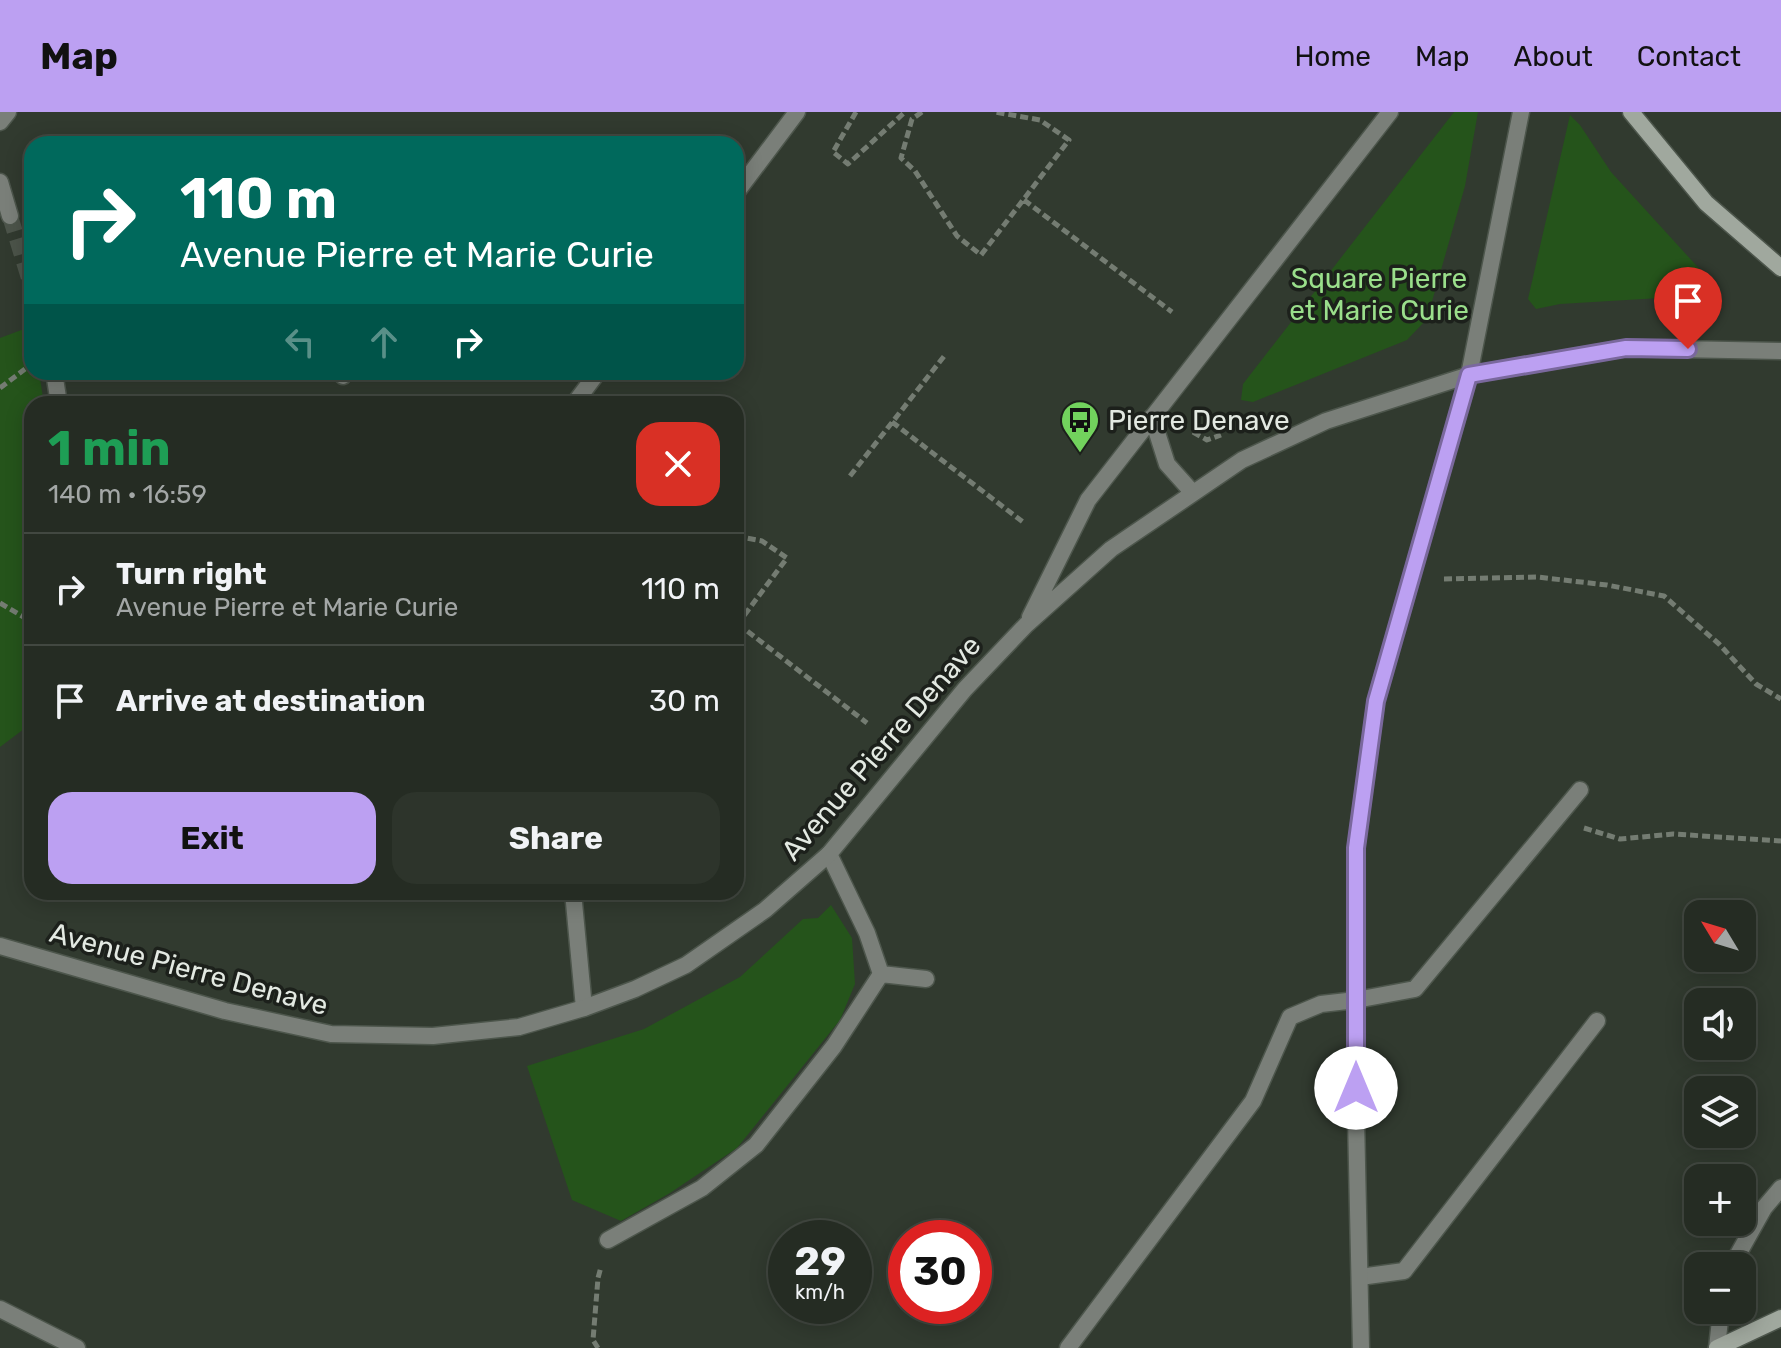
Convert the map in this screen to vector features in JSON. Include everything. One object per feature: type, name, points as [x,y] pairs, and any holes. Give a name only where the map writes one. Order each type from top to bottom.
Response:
[{"type":"main road","points":[[1631,112],[1706,203],[1781,268]]},
{"type":"main road","points":[[1717,1348],[1781,1318]]},
{"type":"street","points":[[0,122],[8,112]]},
{"type":"street","points":[[744,182],[797,112]]},
{"type":"street","name":"Avenue Pierre Denave","points":[[1026,625],[1088,500],[1390,112]]},
{"type":"street","points":[[1361,1348],[1356,1118],[1356,848],[1376,701],[1469,375],[1521,112]]},
{"type":"street","points":[[0,182],[10,216]]},
{"type":"street","name":"Avenue Pierre Denave","points":[[0,946],[225,1011],[331,1034],[433,1036],[519,1027],[584,1008],[686,965],[765,910],[829,854],[965,689],[1026,625],[1111,549],[1242,460],[1326,421],[1469,375],[1626,348],[1781,351]]},
{"type":"street","points":[[1152,417],[1167,464],[1193,493]]},
{"type":"street","points":[[1068,1348],[1253,1101],[1290,1017],[1321,1004],[1415,989],[1580,790]]},
{"type":"street","points":[[829,854],[867,933],[881,974]]},
{"type":"street","points":[[574,900],[584,1008]]},
{"type":"street","points":[[881,974],[926,979]]},
{"type":"street","points":[[608,1240],[702,1188],[756,1145],[834,1046],[881,974]]},
{"type":"street","points":[[1360,1277],[1404,1271],[1597,1021]]},
{"type":"street","points":[[1741,1252],[1764,1208],[1777,1193]]},
{"type":"street","points":[[0,1309],[77,1348]]},
{"type":"street","points":[[1717,1348],[1720,1324]]},
{"type":"path","points":[[856,112],[833,152],[848,164],[905,112],[912,119]]},
{"type":"path","points":[[922,112],[912,119],[901,158],[915,171],[957,236],[981,255],[1069,140],[1040,120],[995,112]]},
{"type":"path","points":[[1024,200],[1172,312]]},
{"type":"path","points":[[850,476],[945,355]]},
{"type":"path","points":[[0,388],[24,370]]},
{"type":"path","points":[[892,422],[1023,522]]},
{"type":"path","points":[[744,538],[762,541],[787,558],[744,616]]},
{"type":"path","points":[[1444,579],[1537,577],[1607,585],[1664,596],[1719,644],[1756,684],[1781,699]]},
{"type":"path","points":[[0,603],[24,617]]},
{"type":"path","points":[[744,630],[867,723]]},
{"type":"path","points":[[1556,819],[1620,839],[1673,834],[1781,841]]},
{"type":"path","points":[[598,1348],[593,1340],[598,1278],[608,1240]]},
{"type":"green space","name":"Square Pierre et Marie Curie","points":[[1454,112],[1478,112],[1465,186],[1427,319],[1407,340],[1253,402],[1241,400],[1243,384]]},
{"type":"green space","points":[[1570,115],[1611,172],[1715,286],[1710,295],[1560,304],[1536,309],[1528,299]]},
{"type":"green space","points":[[24,329],[24,380],[40,380],[43,396],[24,396],[24,729],[0,747],[0,338]]},
{"type":"green space","points":[[831,905],[852,938],[855,984],[840,1020],[737,1148],[670,1193],[621,1221],[572,1200],[527,1066],[644,1029],[740,977],[803,919],[818,918]]},
{"type":"tunnel","points":[[10,216],[24,262]]},
{"type":"place","name":"Pierre Denave","points":[[1080,454]]},
{"type":"route","points":[[1356,1088],[1356,848],[1376,701],[1469,375],[1626,348],[1688,349]]}]
